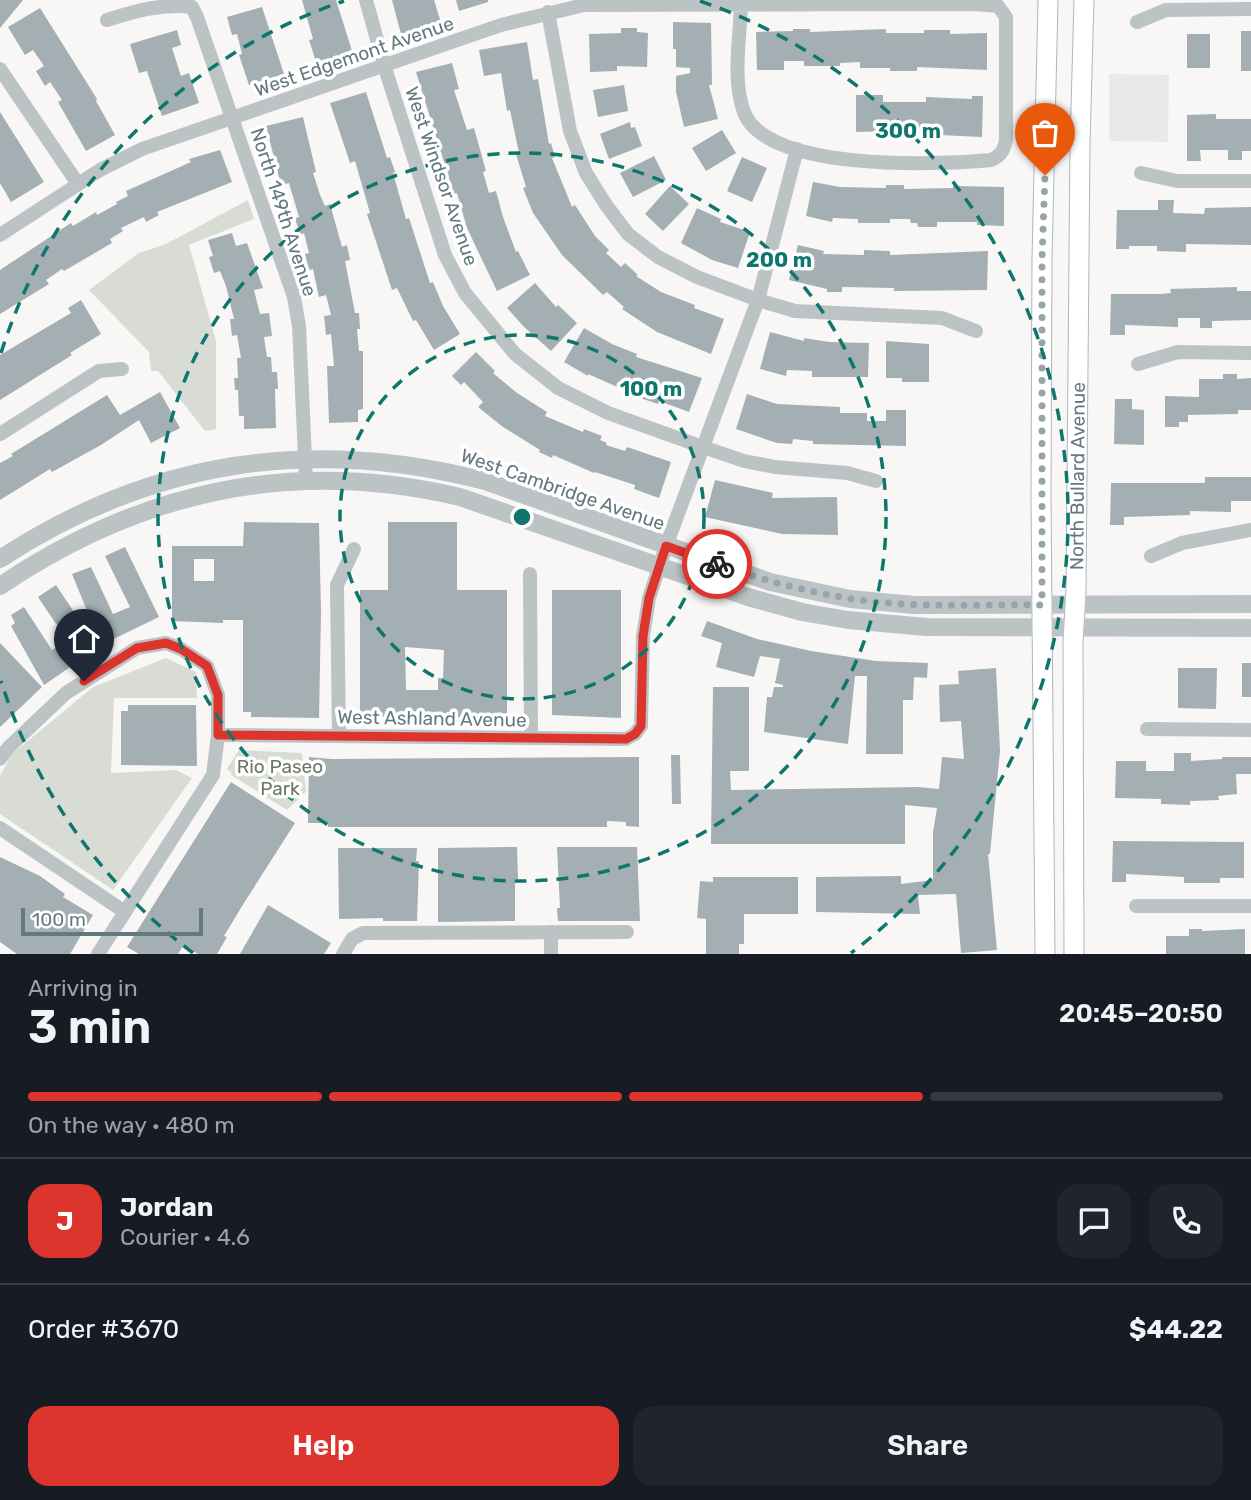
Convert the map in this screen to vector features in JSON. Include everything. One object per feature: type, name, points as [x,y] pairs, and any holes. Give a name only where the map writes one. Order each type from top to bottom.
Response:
[{"type":"main road","name":"North Bullard Avenue","points":[[1045,954],[1042,259],[1048,0]]},
{"type":"main road","name":"North Bullard Avenue","points":[[1074,954],[1074,605],[1084,0]]},
{"type":"street","name":"West Windsor Avenue","points":[[366,0],[445,256],[465,293],[515,354],[558,388],[608,413],[703,447],[744,461],[847,473],[876,481]]},
{"type":"street","name":"North 149th Avenue","points":[[107,20],[174,4],[192,7],[294,298],[299,326],[306,480]]},
{"type":"street","name":"West Edgemont Avenue","points":[[0,235],[78,184],[142,149],[384,65],[548,12],[584,5],[976,4],[998,6],[1006,17],[1006,140],[999,157],[979,161],[878,163],[836,158],[797,149]]},
{"type":"street","points":[[659,565],[758,300],[797,149],[766,139],[745,115],[738,88],[741,5]]},
{"type":"street","points":[[1137,22],[1166,10],[1251,9]]},
{"type":"street","points":[[548,12],[570,131],[586,173],[628,234],[658,257],[698,277],[795,311],[942,318],[976,331]]},
{"type":"street","points":[[0,69],[78,184]]},
{"type":"street","points":[[1141,173],[1177,181],[1251,181]]},
{"type":"street","points":[[1138,364],[1178,352],[1251,353]]},
{"type":"street","points":[[0,434],[99,371],[122,369]]},
{"type":"street","name":"West Cambridge Avenue","points":[[0,559],[77,514],[137,490],[205,471],[245,464],[306,459],[370,460],[460,475],[510,489],[770,582],[849,599],[914,605],[1251,604]]},
{"type":"street","name":"West Cambridge Avenue","points":[[0,586],[64,545],[153,508],[231,489],[306,480],[340,480],[398,485],[460,497],[760,601],[848,621],[916,627],[1251,628]]},
{"type":"street","points":[[1151,556],[1182,543],[1251,530]]},
{"type":"street","points":[[340,736],[337,584],[354,549]]},
{"type":"street","name":"West Ashland Avenue","points":[[218,735],[626,739],[635,734],[641,726],[643,636],[649,598],[659,565]]},
{"type":"street","points":[[530,574],[531,738]]},
{"type":"street","points":[[0,759],[8,748],[66,693],[137,648],[166,643],[207,666],[218,695],[218,735],[213,775],[98,954]]},
{"type":"street","points":[[1147,729],[1251,730]]},
{"type":"street","points":[[0,828],[125,912]]},
{"type":"street","points":[[1136,906],[1251,906]]},
{"type":"street","points":[[551,932],[551,954]]},
{"type":"street","points":[[343,954],[352,939],[363,933],[627,932]]},
{"type":"shaded area","points":[[1109,74],[1169,75],[1168,142],[1109,141]]},
{"type":"green space","points":[[248,200],[254,219],[189,245],[216,341],[216,429],[205,431],[158,371],[151,371],[149,352],[89,290],[139,253],[166,244]]},
{"type":"green space","points":[[166,658],[196,672],[197,698],[114,698],[111,773],[176,770],[192,778],[113,890],[0,814],[0,776],[12,754],[93,687]]},
{"type":"green space","name":"Rio Paseo Park","points":[[239,750],[302,753],[306,792],[287,810],[231,775],[227,769]]},
{"type":"building","points":[[0,0],[23,0],[0,28]]},
{"type":"building","points":[[302,0],[336,0],[353,54],[317,65],[309,40],[313,39]]},
{"type":"building","points":[[392,0],[434,0],[442,26],[409,36],[407,32],[401,34]]},
{"type":"building","points":[[456,0],[488,0],[488,2],[459,11]]},
{"type":"building","points":[[262,7],[284,74],[249,85],[239,55],[242,54],[237,34],[232,35],[227,17]]},
{"type":"building","points":[[40,8],[97,99],[115,135],[86,151],[58,102],[62,100],[50,82],[45,86],[36,71],[44,66],[33,50],[25,55],[8,27]]},
{"type":"building","points":[[673,22],[711,23],[712,85],[709,85],[718,119],[684,127],[676,92],[676,76],[690,73],[690,68],[676,67]]},
{"type":"building","points":[[621,28],[637,28],[637,32],[648,33],[647,67],[617,66],[617,71],[590,72],[589,34],[621,33]]},
{"type":"building","points":[[810,29],[810,32],[886,29],[886,33],[950,30],[950,34],[987,33],[987,70],[917,67],[917,71],[890,71],[890,68],[860,68],[860,62],[840,63],[840,66],[804,66],[804,61],[784,61],[784,70],[757,70],[756,32]]},
{"type":"building","points":[[177,30],[181,45],[172,48],[181,76],[189,73],[199,103],[162,116],[147,71],[139,73],[130,44]]},
{"type":"building","points":[[1241,31],[1251,31],[1251,71],[1241,71]]},
{"type":"building","points":[[1187,34],[1210,34],[1210,68],[1187,68]]},
{"type":"building","points":[[527,42],[533,80],[538,79],[549,144],[551,143],[555,157],[552,158],[572,207],[575,205],[595,236],[609,250],[606,253],[621,267],[625,263],[638,275],[636,276],[661,292],[724,319],[711,354],[657,332],[622,309],[624,307],[607,292],[603,295],[562,255],[533,213],[523,188],[526,187],[516,154],[519,153],[510,110],[507,111],[501,73],[484,76],[479,50]]},
{"type":"building","points":[[452,63],[459,89],[454,90],[467,130],[474,128],[489,193],[496,191],[516,252],[518,251],[530,275],[497,291],[467,228],[457,193],[454,194],[416,72]]},
{"type":"building","points":[[624,85],[628,111],[598,117],[593,90]]},
{"type":"building","points":[[366,92],[387,158],[390,157],[395,172],[393,173],[406,219],[409,218],[430,283],[433,282],[443,306],[460,334],[434,350],[416,320],[413,321],[397,288],[392,290],[367,214],[370,213],[355,161],[350,163],[330,103]]},
{"type":"building","points":[[856,95],[883,95],[883,102],[926,102],[926,97],[972,99],[972,96],[983,96],[982,137],[893,135],[893,131],[856,132]]},
{"type":"building","points":[[0,112],[44,182],[11,202],[0,183]]},
{"type":"building","points":[[1216,114],[1216,119],[1251,119],[1251,151],[1242,151],[1242,160],[1228,160],[1228,150],[1200,150],[1201,161],[1187,161],[1187,115]]},
{"type":"building","points":[[303,117],[316,172],[313,173],[320,195],[325,206],[330,204],[342,247],[347,245],[350,260],[345,261],[355,313],[359,313],[359,351],[363,351],[363,409],[358,410],[358,422],[329,423],[327,366],[334,366],[331,334],[326,335],[324,316],[331,315],[326,295],[319,297],[313,269],[309,270],[305,254],[309,253],[304,233],[300,235],[295,218],[299,217],[289,183],[281,185],[266,126]]},
{"type":"building","points":[[630,122],[631,128],[635,127],[642,146],[609,159],[600,134]]},
{"type":"building","points":[[722,130],[736,153],[706,171],[692,148]]},
{"type":"building","points":[[220,150],[232,182],[157,212],[159,215],[146,222],[144,217],[121,228],[123,231],[110,239],[112,243],[64,271],[62,269],[46,280],[49,284],[0,314],[0,270],[71,223],[73,226],[96,212],[97,215],[117,204],[116,202],[128,196],[126,191],[191,162],[189,159]]},
{"type":"building","points":[[654,156],[666,180],[633,197],[620,173]]},
{"type":"building","points":[[742,157],[767,168],[752,202],[727,191]]},
{"type":"building","points":[[813,182],[840,187],[886,188],[886,185],[904,185],[904,189],[1004,187],[1004,226],[977,225],[977,222],[937,222],[937,227],[918,227],[917,223],[911,223],[910,219],[890,219],[890,223],[858,223],[858,219],[833,218],[832,222],[806,216]]},
{"type":"building","points":[[670,186],[689,204],[663,231],[645,214]]},
{"type":"building","points":[[1158,200],[1174,200],[1173,213],[1204,214],[1205,208],[1251,207],[1251,245],[1186,244],[1186,252],[1157,251],[1157,246],[1116,249],[1117,210],[1158,210]]},
{"type":"building","points":[[697,208],[721,219],[720,222],[750,232],[738,268],[712,260],[681,243]]},
{"type":"building","points":[[232,233],[236,246],[247,243],[263,288],[254,290],[260,314],[269,313],[272,336],[264,337],[267,357],[271,357],[272,372],[277,372],[276,428],[244,429],[244,416],[239,416],[238,390],[235,390],[234,378],[238,378],[237,358],[241,358],[237,335],[232,336],[230,319],[234,319],[226,286],[220,271],[214,273],[208,240]]},
{"type":"building","points":[[798,245],[824,251],[823,254],[864,255],[864,250],[890,251],[890,255],[988,251],[987,290],[894,291],[894,288],[842,287],[842,292],[827,292],[827,289],[789,280]]},
{"type":"building","points":[[535,283],[556,307],[558,305],[577,323],[551,351],[507,308]]},
{"type":"building","points":[[1237,287],[1237,291],[1251,291],[1251,320],[1212,321],[1212,328],[1200,328],[1200,318],[1178,318],[1178,327],[1125,325],[1125,335],[1110,335],[1111,294],[1160,294],[1171,293],[1170,289]]},
{"type":"building","points":[[81,300],[101,334],[0,400],[0,355],[71,313],[68,308]]},
{"type":"building","points":[[584,328],[637,354],[636,357],[702,378],[689,412],[659,401],[658,404],[640,398],[642,392],[623,386],[622,389],[588,376],[564,362]]},
{"type":"building","points":[[770,332],[804,341],[804,338],[869,343],[868,377],[812,377],[812,371],[787,370],[786,376],[760,369]]},
{"type":"building","points":[[886,341],[929,344],[929,382],[902,382],[902,378],[886,378]]},
{"type":"building","points":[[476,352],[495,371],[493,373],[517,393],[547,412],[545,416],[583,432],[584,429],[602,436],[600,440],[607,443],[606,445],[625,451],[627,447],[671,462],[659,498],[634,489],[635,485],[594,473],[553,455],[552,458],[503,427],[478,407],[483,402],[464,382],[461,385],[452,376]]},
{"type":"building","points":[[1223,374],[1237,374],[1237,379],[1251,378],[1251,410],[1238,410],[1238,414],[1188,415],[1188,422],[1179,422],[1179,427],[1165,427],[1165,396],[1199,397],[1199,379],[1223,379]]},
{"type":"building","points":[[160,392],[180,428],[151,443],[139,420],[101,445],[52,472],[50,469],[0,500],[0,463],[13,456],[11,454],[107,395],[120,415]]},
{"type":"building","points":[[747,394],[777,404],[840,407],[840,413],[867,413],[867,421],[886,421],[886,410],[906,410],[906,446],[813,444],[813,441],[793,439],[792,444],[777,443],[736,429]]},
{"type":"building","points":[[1115,399],[1132,399],[1132,409],[1144,410],[1144,445],[1114,444]]},
{"type":"building","points":[[1205,477],[1251,477],[1251,501],[1231,501],[1231,512],[1190,511],[1190,515],[1124,517],[1124,525],[1110,525],[1111,483],[1205,483]]},
{"type":"building","points":[[715,480],[773,493],[772,498],[837,497],[838,535],[782,534],[705,517]]},
{"type":"building","points":[[244,522],[319,523],[319,718],[251,717],[251,712],[243,712],[243,620],[223,620],[223,623],[172,621],[172,546],[243,546]],"holes":[[[194,559],[214,559],[214,581],[194,581]]]},
{"type":"building","points":[[388,522],[457,522],[457,590],[507,590],[507,717],[360,717],[360,590],[388,590]],"holes":[[[405,647],[444,650],[443,678],[438,678],[438,690],[406,690]]]},
{"type":"building","points":[[125,547],[159,617],[101,645],[72,574],[91,567],[113,614],[130,607],[105,556]]},
{"type":"building","points":[[56,585],[98,648],[44,685],[11,626],[15,623],[11,615],[24,607],[52,650],[67,640],[38,597]]},
{"type":"building","points":[[552,590],[621,590],[621,718],[552,715]]},
{"type":"building","points":[[707,621],[757,639],[811,651],[876,661],[928,663],[927,678],[914,677],[913,700],[903,700],[903,754],[866,754],[867,676],[855,676],[848,744],[764,732],[767,697],[772,697],[774,687],[783,687],[775,683],[780,659],[760,656],[754,677],[716,667],[722,643],[701,636]]},
{"type":"building","points":[[0,643],[42,687],[0,727]]},
{"type":"building","points":[[1242,663],[1251,663],[1251,697],[1242,697]]},
{"type":"building","points":[[996,668],[1000,751],[988,854],[997,950],[961,953],[956,894],[918,895],[920,914],[816,912],[816,877],[901,876],[901,884],[933,880],[933,832],[937,808],[905,805],[905,844],[711,844],[713,687],[749,687],[749,771],[730,771],[731,790],[918,787],[939,789],[942,757],[964,759],[961,721],[940,722],[939,685],[959,684],[958,671]]},
{"type":"building","points":[[1178,668],[1217,668],[1216,709],[1178,708]]},
{"type":"building","points":[[128,705],[196,705],[197,766],[121,765],[121,711],[128,711]]},
{"type":"building","points":[[1174,753],[1191,753],[1191,761],[1251,757],[1251,774],[1236,774],[1237,794],[1218,796],[1219,800],[1190,801],[1190,805],[1161,804],[1161,799],[1115,798],[1116,761],[1146,761],[1146,771],[1174,771]]},
{"type":"building","points":[[671,755],[680,755],[681,804],[672,804]]},
{"type":"building","points":[[309,757],[639,757],[639,827],[626,826],[626,822],[607,821],[607,827],[328,827],[328,823],[308,823]]},
{"type":"building","points":[[231,782],[295,823],[224,936],[227,937],[217,954],[198,954],[183,946],[178,954],[139,954],[127,947]]},
{"type":"building","points":[[1113,841],[1244,842],[1244,878],[1220,878],[1220,883],[1184,883],[1184,877],[1126,874],[1126,882],[1112,882]]},
{"type":"building","points":[[517,847],[515,921],[438,922],[438,848]]},
{"type":"building","points":[[557,847],[637,847],[640,921],[558,921],[557,908],[560,908]]},
{"type":"building","points":[[338,848],[417,848],[417,921],[383,921],[383,918],[339,919]]},
{"type":"building","points":[[0,857],[40,876],[65,894],[63,897],[93,915],[70,954],[17,954],[0,942]]},
{"type":"building","points":[[713,877],[798,877],[798,914],[744,914],[744,944],[739,944],[739,954],[706,954],[706,919],[697,918],[700,881],[713,882]]},
{"type":"building","points":[[268,905],[331,943],[324,954],[240,954]]},
{"type":"building","points":[[1189,929],[1245,929],[1245,954],[1166,954],[1166,936],[1189,936]]},
{"type":"way so far","points":[[717,564],[770,582],[849,599],[914,605],[1042,605],[1042,259],[1045,175]]},
{"type":"route","points":[[84,681],[137,648],[166,643],[181,649],[207,666],[218,695],[218,735],[626,739],[635,734],[641,726],[643,636],[649,598],[666,546],[717,564]]}]
